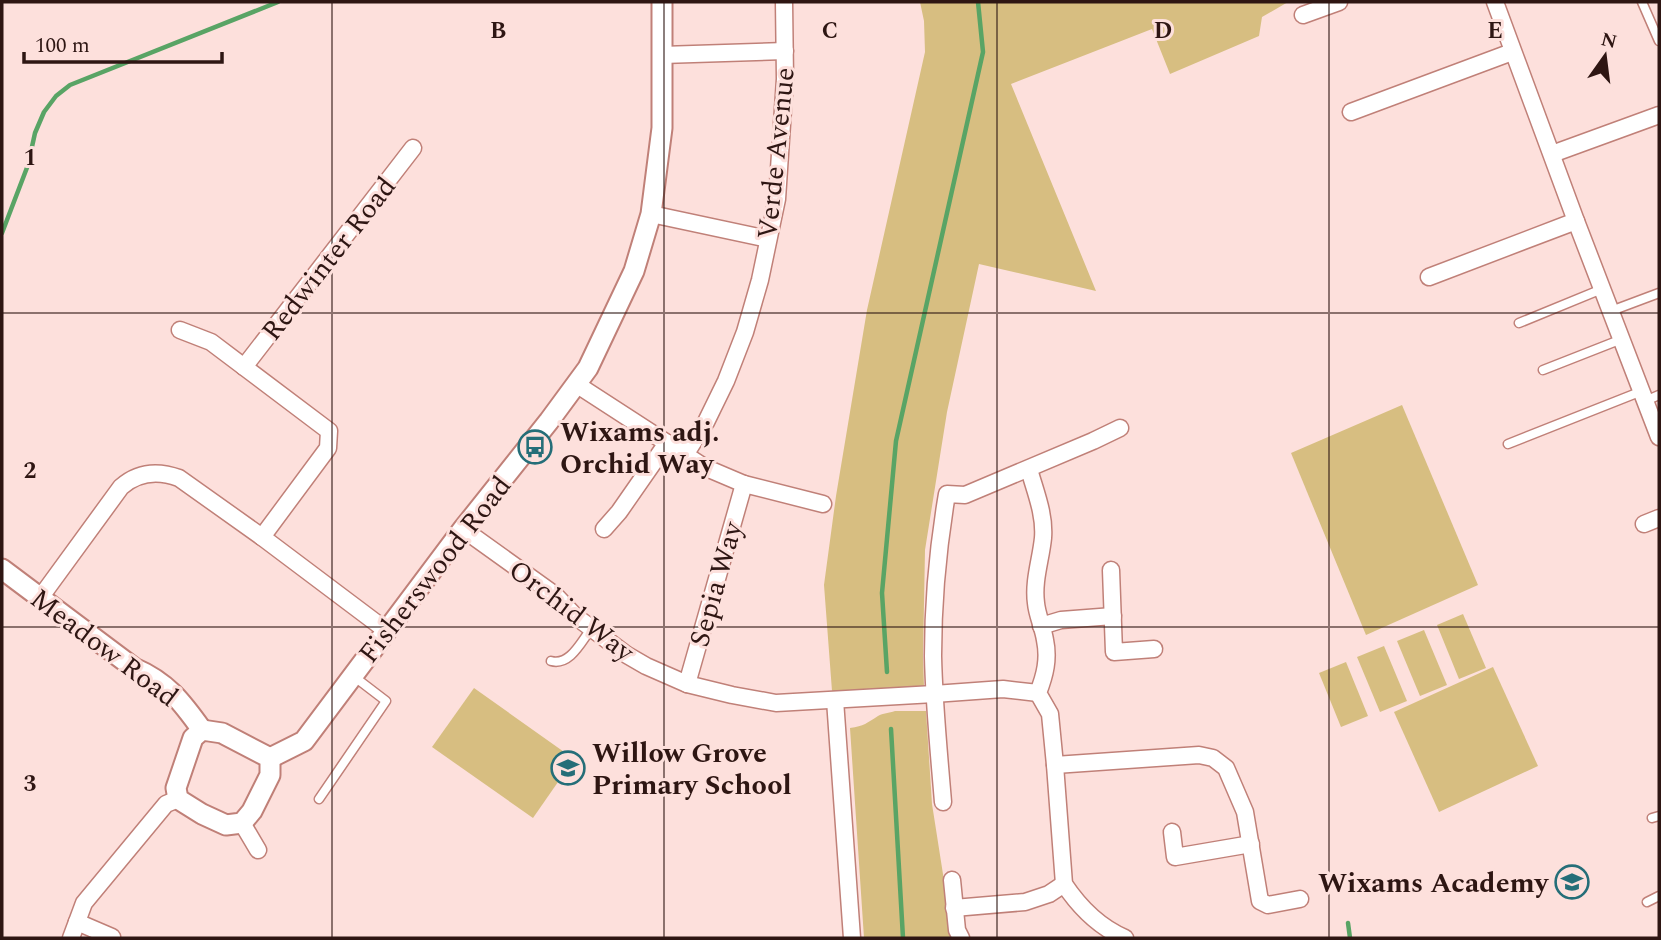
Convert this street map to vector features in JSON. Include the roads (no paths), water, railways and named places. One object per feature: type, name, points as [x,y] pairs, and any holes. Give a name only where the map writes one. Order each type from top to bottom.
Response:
[{"type":"street","name":"Fisherswood Road","points":[[270,758],[304,741],[588,368],[634,271],[651,214],[662,128],[662,2]]},
{"type":"street","name":"Verde Avenue","points":[[685,455],[706,422],[726,381],[745,332],[760,280],[777,199],[785,79],[784,2]]},
{"type":"street","points":[[1303,15],[1339,2]]},
{"type":"street","points":[[1495,2],[1602,289],[1649,396],[1659,438]]},
{"type":"street","points":[[662,55],[785,51]]},
{"type":"street","points":[[1351,112],[1512,52]]},
{"type":"street","points":[[1552,154],[1659,115]]},
{"type":"street","name":"Redwinter Road","points":[[244,367],[413,148]]},
{"type":"street","points":[[651,214],[768,239]]},
{"type":"street","points":[[1429,277],[1576,220]]},
{"type":"street","points":[[180,330],[211,342],[329,431],[328,448],[260,536]]},
{"type":"street","points":[[576,384],[704,467],[744,484],[823,504]]},
{"type":"street","points":[[943,802],[933,654],[939,549],[947,494],[965,495],[1120,428]]},
{"type":"street","points":[[604,528],[619,512],[667,443]]},
{"type":"street","points":[[1028,469],[1042,513],[1043,536],[1035,601],[1045,640],[1047,664],[1038,693],[1050,714],[1064,884],[1074,900],[1097,922],[1125,938]]},
{"type":"street","points":[[45,591],[121,487],[141,475],[165,473],[179,478],[387,631]]},
{"type":"street","name":"Sepia Way","points":[[687,684],[744,484]]},
{"type":"street","name":"Orchid Way","points":[[463,529],[555,595],[591,629],[646,666],[687,684],[776,703],[1003,688],[1038,693]]},
{"type":"street","name":"Meadow Road","points":[[2,569],[45,591],[134,668],[152,676],[180,700],[202,730]]},
{"type":"street","points":[[1111,570],[1114,652],[1154,649]]},
{"type":"street","points":[[1041,626],[1061,620],[1113,616]]},
{"type":"street","points":[[835,700],[848,937]]},
{"type":"street","points":[[202,730],[222,733],[270,758],[270,775],[253,811],[242,823],[226,825],[178,799],[176,788],[194,738],[202,730]]},
{"type":"street","points":[[1055,765],[1199,755],[1213,758],[1226,768],[1245,812],[1260,901],[1268,905],[1300,899]]},
{"type":"street","points":[[71,938],[84,903],[166,804],[178,799]]},
{"type":"street","points":[[242,823],[258,850]]},
{"type":"street","points":[[1172,832],[1175,857],[1251,844]]},
{"type":"street","points":[[951,880],[957,930],[961,938]]},
{"type":"street","points":[[954,908],[1025,902],[1049,894],[1064,884]]},
{"type":"street","points":[[77,922],[112,937]]},
{"type":"lane","points":[[1642,2],[1659,41]]},
{"type":"lane","points":[[1519,323],[1602,289]]},
{"type":"lane","points":[[1611,311],[1659,293]]},
{"type":"lane","points":[[1543,370],[1622,339]]},
{"type":"lane","points":[[1508,444],[1649,396]]},
{"type":"lane","points":[[551,661],[556,663],[567,660],[591,629]]},
{"type":"lane","points":[[319,799],[386,701],[352,675]]},
{"type":"lane","points":[[1647,902],[1659,896]]},
{"type":"waterway","points":[[2,233],[28,165],[35,133],[44,112],[56,96],[70,85],[278,2]]},
{"type":"waterway","points":[[887,672],[882,593],[896,441],[983,52],[978,2]]},
{"type":"waterway","points":[[891,729],[903,938]]},
{"type":"waterway","points":[[1348,923],[1350,938]]},
{"type":"place","name":"Wixams adj. Orchid Way","points":[[535,447]]},
{"type":"place","name":"Willow Grove Primary School","points":[[568,768]]},
{"type":"place","name":"Wixams Academy","points":[[1572,882]]}]
